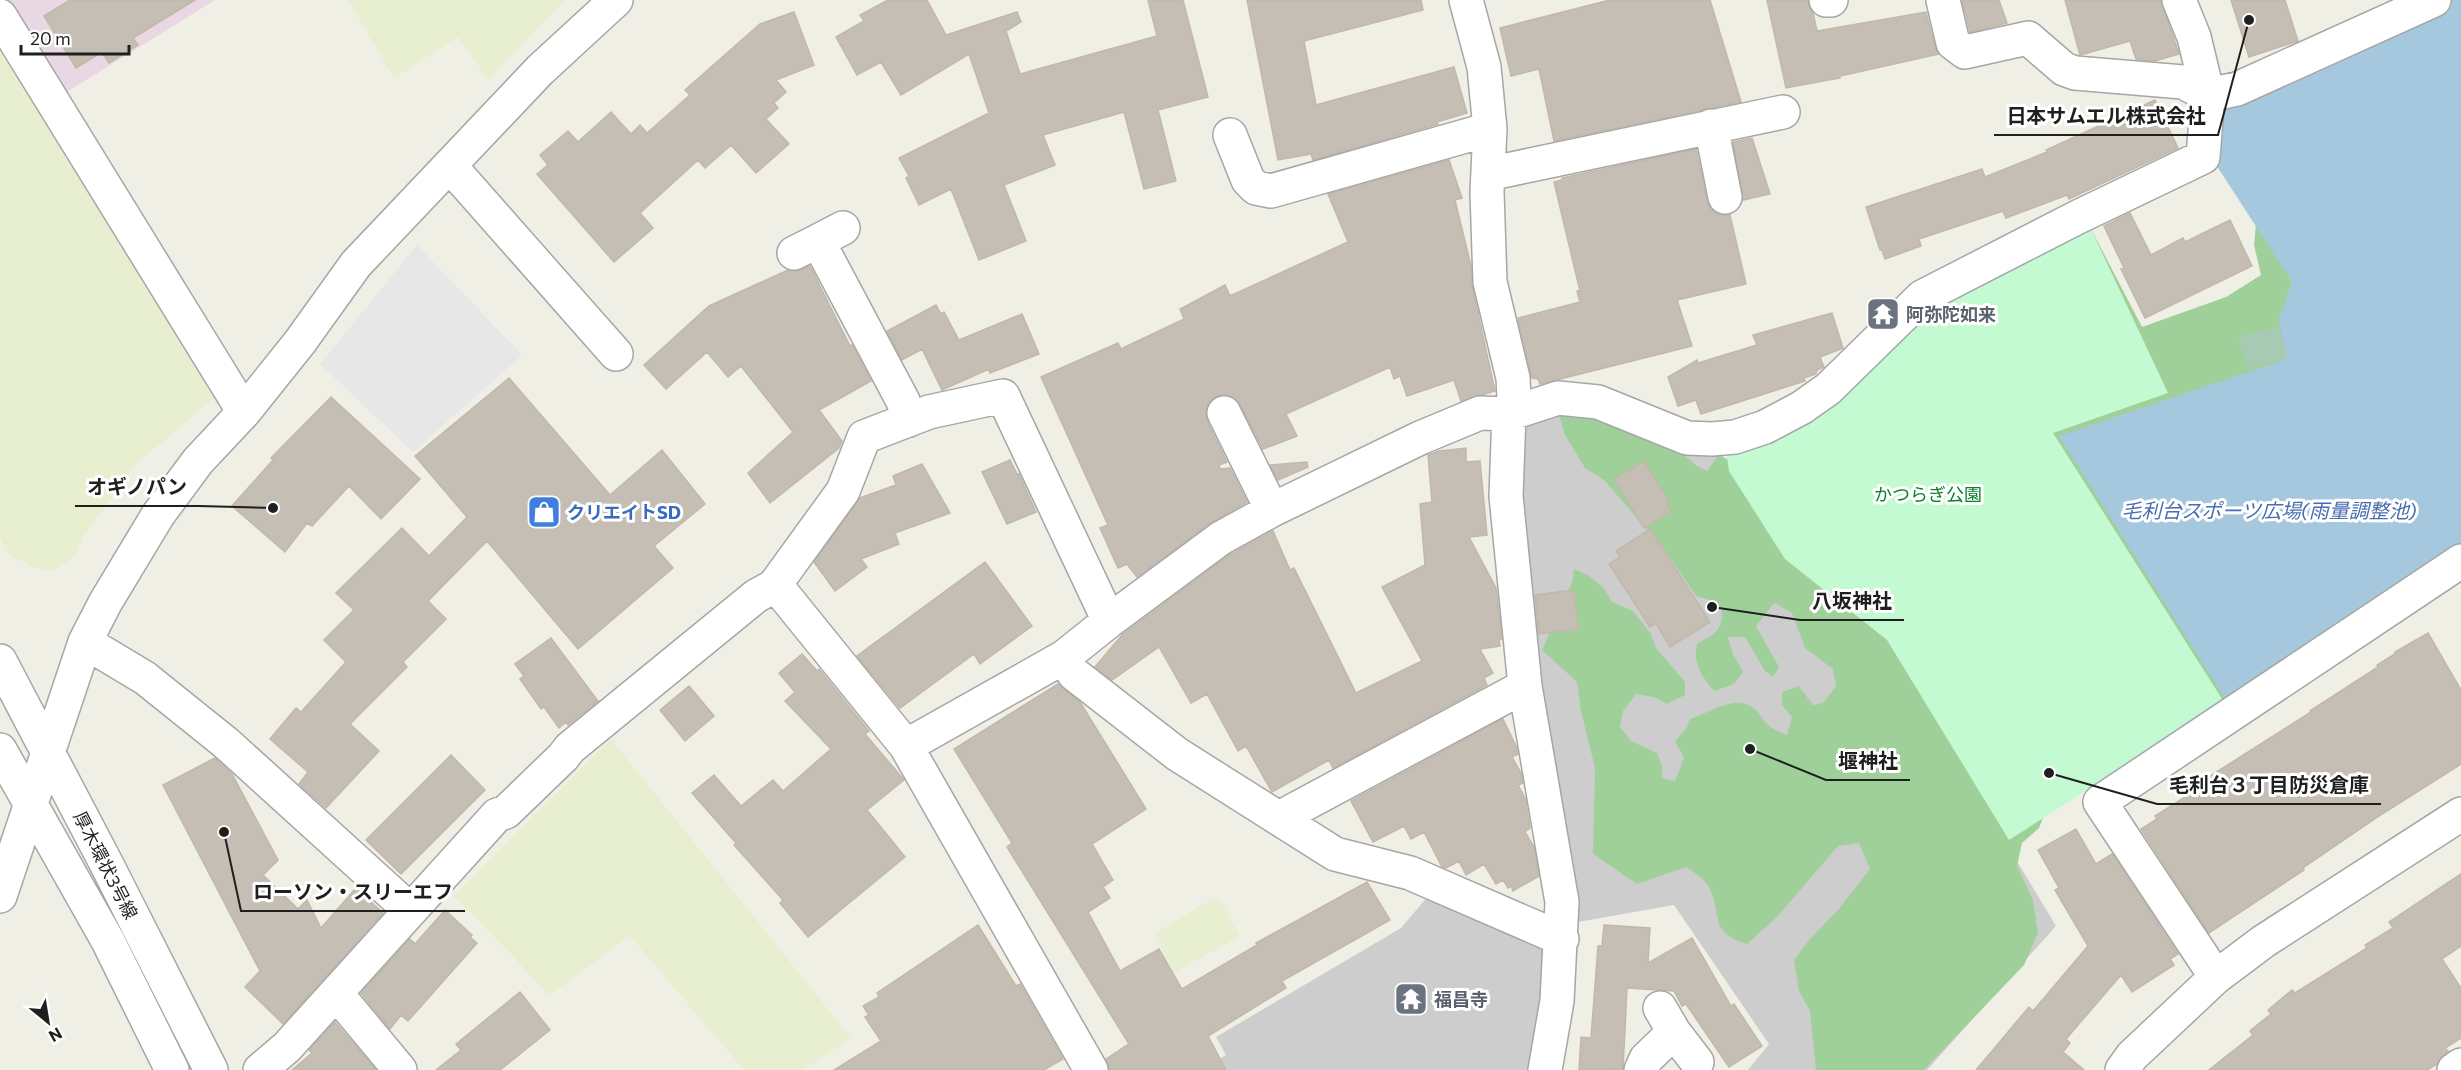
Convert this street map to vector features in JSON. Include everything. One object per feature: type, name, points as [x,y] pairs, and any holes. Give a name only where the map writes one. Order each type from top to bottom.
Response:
[{"type":"street","points":[[0,896],[85,642],[105,603],[158,515],[198,460],[244,412],[300,342],[356,264],[540,70],[616,0]]},
{"type":"street","points":[[1466,0],[1484,67],[1490,129],[1488,174],[1490,282],[1513,378],[1514,399],[1509,414],[1506,496],[1525,686],[1562,902],[1562,939],[1557,1001],[1545,1070]]},
{"type":"street","points":[[1826,0],[1831,0]]},
{"type":"street","points":[[1943,0],[1953,43],[1965,52],[2028,38],[2064,69],[2075,73],[2183,82],[2208,95],[2237,88],[2434,0]]},
{"type":"street","points":[[906,746],[1064,657],[1221,538],[1272,510],[1420,438],[1480,413],[1509,414],[1558,398],[1598,402],[1687,438],[1712,439],[1735,437],[1765,427],[1801,408],[1828,389],[1922,297],[2078,217],[2203,157],[2208,95],[2194,37],[2179,0]]},
{"type":"street","points":[[0,16],[244,412]]},
{"type":"street","points":[[1488,174],[1783,112]]},
{"type":"street","points":[[1711,126],[1725,197]]},
{"type":"street","points":[[1230,135],[1248,180],[1256,188],[1271,191],[1490,129]]},
{"type":"street","points":[[450,166],[616,354]]},
{"type":"street","points":[[818,240],[903,401],[909,420]]},
{"type":"street","points":[[260,1070],[287,1047],[497,815],[506,812],[570,748],[756,596],[774,586],[843,491],[864,437],[929,412],[1003,396],[1109,621]]},
{"type":"street","points":[[1224,414],[1272,510]]},
{"type":"street","points":[[2216,977],[2100,802],[2461,561]]},
{"type":"street","points":[[774,586],[783,594],[906,746],[1091,1070]]},
{"type":"street","points":[[85,642],[145,678],[226,743],[410,910]]},
{"type":"street","points":[[1064,657],[1074,674],[1177,754],[1335,854],[1410,873],[1562,939]]},
{"type":"street","name":"厚木環状3号線","points":[[0,662],[106,863],[211,1070]]},
{"type":"street","points":[[1279,818],[1525,686]]},
{"type":"street","name":"厚木環状3号線","points":[[0,750],[108,941],[172,1070]]},
{"type":"street","points":[[2122,1070],[2132,1056],[2216,977],[2264,941],[2460,818]]},
{"type":"street","points":[[336,993],[400,1070]]},
{"type":"street","points":[[1641,1070],[1667,1020],[1696,1062]]},
{"type":"street","points":[[2454,1070],[2461,1065]]},
{"type":"shaded area","points":[[0,0],[215,0],[59,97]]},
{"type":"shaded area","points":[[417,245],[522,355],[413,452],[320,364]]},
{"type":"shaded area","points":[[1576,409],[1722,448],[1727,472],[1886,643],[2056,926],[1927,1070],[1748,1070],[1769,1044],[1674,905],[1578,922],[1566,855],[1515,494],[1526,421]]},
{"type":"shaded area","name":"福昌寺","points":[[1429,895],[1550,944],[1533,1070],[1200,1070],[1226,1055],[1216,1037],[1401,928]]},
{"type":"green space","points":[[348,0],[565,0],[488,80],[458,37],[394,78]]},
{"type":"green space","points":[[0,40],[219,394],[135,465],[84,536],[74,557],[54,571],[36,568],[9,555],[0,538]]},
{"type":"green space","points":[[2256,223],[2330,265],[2231,692],[2199,718],[2045,813],[2039,828],[2022,843],[2017,866],[2033,900],[2038,933],[2024,965],[1924,1070],[1816,1070],[1810,1011],[1799,991],[1794,960],[1870,869],[1859,843],[1838,846],[1778,916],[1747,944],[1735,940],[1722,929],[1710,889],[1700,876],[1686,867],[1637,884],[1593,854],[1595,768],[1581,711],[1577,682],[1542,650],[1572,582],[1574,569],[1588,575],[1604,588],[1612,602],[1633,611],[1651,634],[1656,648],[1685,682],[1685,695],[1667,704],[1654,697],[1636,694],[1623,711],[1620,727],[1631,741],[1657,753],[1662,766],[1662,778],[1675,781],[1684,758],[1675,741],[1686,729],[1690,719],[1724,705],[1741,703],[1757,711],[1770,727],[1787,735],[1792,717],[1782,705],[1782,692],[1799,686],[1813,705],[1823,703],[1836,686],[1833,669],[1805,648],[1792,613],[1774,603],[1756,626],[1779,667],[1773,677],[1765,671],[1745,637],[1728,637],[1733,654],[1743,672],[1734,684],[1714,691],[1699,669],[1696,651],[1697,644],[1714,634],[1719,627],[1722,608],[1710,600],[1696,596],[1664,549],[1604,480],[1585,468],[1565,435],[1559,415],[1572,411],[1645,435],[1677,449],[1697,466],[1707,471],[1718,456],[1731,460],[2090,227],[2142,327],[2226,297],[2261,275],[2254,245]]},
{"type":"green space","name":"かつらぎ公園","points":[[2090,227],[2168,393],[2053,433],[2224,702],[2009,840],[1887,640],[1785,559],[1729,471],[1726,450],[1929,305]]},
{"type":"green space","points":[[2283,325],[2292,358],[2247,369],[2239,336]]},
{"type":"green space","points":[[611,739],[851,1038],[803,1070],[744,1070],[630,936],[550,995],[454,896]]},
{"type":"green space","points":[[1217,898],[1221,901],[1240,936],[1174,973],[1154,934]]},
{"type":"water","name":"毛利台スポーツ広場(雨量調整池)","points":[[2452,0],[2461,0],[2461,549],[2226,700],[2059,436],[2287,359],[2279,320],[2292,282],[2211,157],[2219,110]]},
{"type":"building","points":[[70,0],[195,0],[133,38],[138,45],[109,63],[102,52],[76,68],[44,16]]},
{"type":"building","points":[[888,0],[927,0],[946,35],[1017,12],[1021,22],[1006,31],[1020,74],[1157,36],[1148,0],[1183,0],[1208,97],[1158,110],[1176,181],[1144,189],[1124,112],[1043,135],[1055,165],[1004,185],[1026,241],[979,260],[951,189],[919,205],[906,178],[909,176],[899,158],[989,113],[969,54],[901,95],[881,62],[857,75],[836,37],[864,21],[860,15]]},
{"type":"building","points":[[1247,0],[1421,0],[1423,10],[1304,41],[1316,105],[1454,67],[1467,113],[1437,122],[1438,124],[1313,160],[1311,154],[1278,160]]},
{"type":"building","points":[[1610,0],[1710,0],[1741,102],[1554,141],[1539,69],[1511,76],[1500,28]]},
{"type":"building","points":[[1767,0],[1807,0],[1817,31],[1926,12],[1939,54],[1840,76],[1840,78],[1786,88]]},
{"type":"building","points":[[1962,0],[1999,0],[2007,23],[1970,32]]},
{"type":"building","points":[[2065,0],[2161,0],[2179,54],[2155,61],[2136,59],[2130,41],[2080,55]]},
{"type":"building","points":[[2231,0],[2285,0],[2298,41],[2249,57]]},
{"type":"building","points":[[794,12],[814,65],[776,80],[786,92],[774,103],[778,108],[766,119],[789,144],[756,173],[731,145],[705,168],[698,160],[640,213],[653,228],[614,262],[537,174],[548,165],[540,155],[568,131],[578,142],[611,112],[631,134],[640,125],[647,133],[690,95],[685,90],[760,24]]},
{"type":"building","points":[[2155,100],[2178,148],[2069,199],[2067,195],[2006,218],[2003,211],[1919,239],[1921,246],[1885,259],[1866,207],[1982,169],[1985,177],[2047,152],[2046,150]]},
{"type":"building","points":[[1752,138],[1770,194],[1743,200],[1733,142]]},
{"type":"building","points":[[1696,149],[1707,201],[1711,209],[1720,215],[1730,215],[1746,284],[1677,300],[1692,346],[1540,384],[1538,379],[1532,378],[1518,318],[1580,302],[1577,291],[1580,291],[1554,182],[1562,178]]},
{"type":"building","points":[[1449,160],[1462,198],[1455,200],[1471,266],[1472,286],[1495,391],[1461,401],[1454,380],[1407,396],[1400,376],[1394,379],[1390,367],[1286,414],[1297,436],[1263,449],[1235,398],[1226,394],[1216,396],[1208,403],[1205,412],[1227,462],[1219,465],[1220,469],[1230,468],[1247,502],[1210,523],[1137,577],[1127,564],[1118,568],[1100,528],[1108,525],[1041,377],[1118,343],[1121,349],[1184,319],[1180,309],[1225,285],[1230,296],[1348,242],[1328,194]]},
{"type":"building","points":[[2130,213],[2151,255],[2183,238],[2185,242],[2230,220],[2252,266],[2145,318],[2121,269],[2124,268],[2104,226]]},
{"type":"building","points":[[810,266],[850,346],[852,345],[871,381],[819,410],[842,441],[839,448],[770,503],[748,473],[793,432],[741,366],[728,377],[707,352],[666,389],[644,365],[709,306],[788,270],[793,272]]},
{"type":"building","points":[[936,305],[941,314],[944,312],[959,340],[1022,314],[1039,354],[990,373],[989,369],[942,390],[922,349],[902,360],[887,331]]},
{"type":"building","points":[[1832,313],[1843,348],[1820,357],[1824,367],[1817,370],[1816,374],[1804,378],[1805,381],[1701,414],[1696,400],[1678,406],[1668,377],[1697,360],[1698,363],[1757,345],[1753,335]]},
{"type":"building","points":[[509,378],[610,495],[662,450],[705,504],[654,546],[673,568],[578,649],[487,541],[428,601],[446,619],[403,662],[407,667],[350,724],[379,751],[326,808],[299,784],[308,772],[270,739],[296,708],[301,712],[346,662],[324,640],[354,610],[336,593],[402,528],[429,556],[467,517],[415,456]]},
{"type":"building","points":[[331,397],[420,479],[381,519],[349,486],[312,526],[307,523],[285,552],[232,506],[273,460],[271,458]]},
{"type":"building","points":[[1466,448],[1466,462],[1480,461],[1487,535],[1469,537],[1496,588],[1502,639],[1499,640],[1500,646],[1480,649],[1493,673],[1484,678],[1487,685],[1333,768],[1329,760],[1272,792],[1246,746],[1238,751],[1207,694],[1191,703],[1159,647],[1112,680],[1095,667],[1122,635],[1231,554],[1273,531],[1290,570],[1294,568],[1356,693],[1422,661],[1382,587],[1425,565],[1420,504],[1432,502],[1428,455],[1439,451]]},
{"type":"building","points":[[1010,460],[1036,512],[1007,524],[982,472]]},
{"type":"building","points":[[1644,461],[1669,501],[1666,503],[1671,512],[1644,528],[1614,479]]},
{"type":"building","points":[[1307,462],[1308,467],[1278,480],[1270,465]]},
{"type":"building","points":[[922,464],[950,513],[895,533],[899,544],[861,559],[867,567],[835,591],[814,562],[860,498],[896,485],[893,476]]},
{"type":"building","points":[[1650,529],[1710,622],[1670,647],[1656,623],[1650,627],[1609,564],[1620,557],[1616,551]]},
{"type":"building","points":[[985,562],[1032,626],[980,664],[974,654],[900,708],[857,656]]},
{"type":"building","points":[[1573,590],[1579,629],[1539,634],[1535,595]]},
{"type":"building","points":[[2428,633],[2461,690],[2461,764],[2379,816],[2303,868],[2304,870],[2209,933],[2141,829],[2157,819],[2155,816],[2209,782],[2207,778],[2311,712],[2378,667],[2377,665],[2395,652]]},
{"type":"building","points":[[551,638],[598,701],[568,725],[566,722],[559,728],[544,707],[541,709],[520,679],[524,676],[515,664]]},
{"type":"building","points":[[802,654],[817,671],[819,669],[869,731],[865,734],[904,780],[867,810],[905,857],[808,937],[780,903],[783,900],[692,793],[714,775],[741,806],[773,780],[783,791],[831,749],[785,701],[795,692],[779,673]]},
{"type":"building","points":[[1058,684],[1080,702],[1146,809],[1092,844],[1113,880],[1103,887],[1110,898],[1088,912],[1120,971],[1159,949],[1182,989],[1257,945],[1256,943],[1367,882],[1390,920],[1282,981],[1286,988],[1208,1036],[1226,1070],[1110,1070],[1106,1059],[1129,1044],[1007,847],[1012,843],[954,749]]},
{"type":"building","points":[[689,686],[714,716],[685,741],[660,710]]},
{"type":"building","points":[[1503,719],[1518,754],[1512,757],[1521,773],[1523,783],[1518,785],[1525,798],[1530,828],[1525,832],[1534,847],[1539,876],[1513,891],[1511,886],[1508,888],[1503,880],[1496,884],[1484,864],[1466,875],[1459,861],[1446,868],[1442,867],[1424,832],[1411,839],[1404,826],[1373,842],[1351,801]]},
{"type":"building","points":[[451,755],[485,790],[401,874],[366,840]]},
{"type":"building","points":[[215,758],[232,774],[278,860],[263,875],[298,909],[307,900],[321,928],[356,888],[383,913],[283,1024],[245,987],[260,971],[163,785]]},
{"type":"building","points":[[2076,829],[2096,864],[2112,854],[2178,954],[2170,959],[2174,965],[2132,992],[2121,975],[2066,1039],[2070,1043],[2063,1052],[2084,1070],[1976,1070],[2029,1007],[2033,1011],[2088,946],[2055,890],[2059,888],[2038,850]]},
{"type":"building","points":[[2461,874],[2461,946],[2442,959],[2461,988],[2461,1038],[2445,1048],[2448,1051],[2437,1064],[2427,1070],[2209,1070],[2253,1035],[2250,1031],[2271,1014],[2268,1010],[2292,990],[2295,993],[2367,948],[2365,945],[2393,928],[2389,922]]},
{"type":"building","points":[[445,910],[472,935],[470,937],[477,943],[408,1021],[401,1015],[390,1029],[361,993],[410,939],[415,944]]},
{"type":"building","points":[[978,925],[1016,986],[1020,984],[1063,1059],[1044,1070],[834,1070],[881,1041],[865,1017],[869,1015],[863,1006],[879,997],[877,993]]},
{"type":"building","points":[[1604,925],[1650,928],[1648,963],[1692,938],[1731,1006],[1734,1004],[1762,1046],[1729,1067],[1686,1004],[1682,1006],[1674,991],[1627,988],[1623,1069],[1579,1070],[1581,1037],[1591,1038],[1598,946],[1602,946]]},
{"type":"building","points":[[520,992],[550,1030],[500,1070],[436,1070],[461,1050],[456,1044]]},
{"type":"building","points":[[335,1022],[376,1070],[292,1070],[312,1053],[309,1050]]},
{"type":"place","name":"日本サムエル株式会社","points":[[2249,20]]},
{"type":"place","name":"阿弥陀如来","points":[[1883,314]]},
{"type":"place","name":"オギノパン","points":[[273,508]]},
{"type":"place","name":"クリエイトSD","points":[[544,512]]},
{"type":"place","name":"八坂神社","points":[[1712,607]]},
{"type":"place","name":"堰神社","points":[[1750,749]]},
{"type":"place","name":"毛利台３丁目防災倉庫","points":[[2049,773]]},
{"type":"place","name":"ローソン・スリーエフ","points":[[224,832]]},
{"type":"place","name":"福昌寺","points":[[1411,999]]}]
